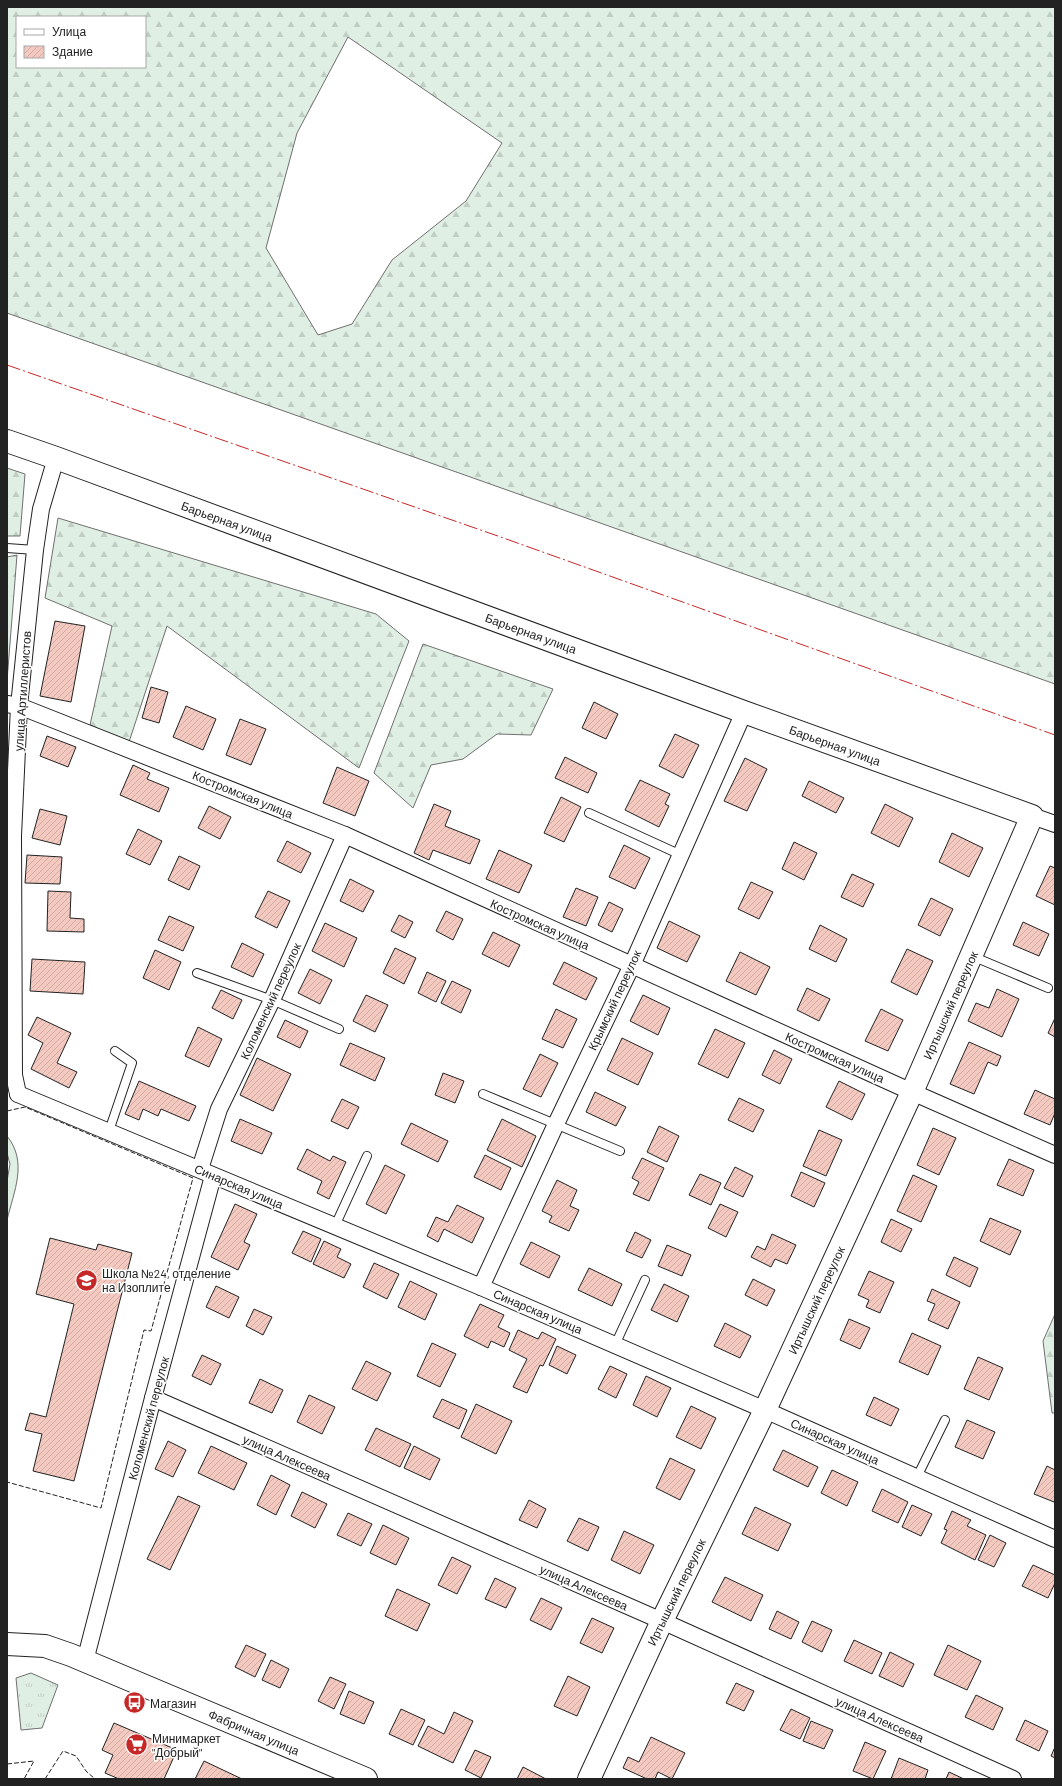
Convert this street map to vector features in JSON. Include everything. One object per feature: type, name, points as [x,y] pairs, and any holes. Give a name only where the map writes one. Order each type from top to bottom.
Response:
[{"type":"street","name":"Барьерная улица","points":[[7,441],[744,712],[1055,824]]},
{"type":"street","name":"улица Артиллеристов","points":[[12,1095],[14,1075],[10,836],[13,705],[41,509],[56,458]]},
{"type":"street","name":"Костромская улица","points":[[13,705],[345,835],[912,1092],[1055,1155]]},
{"type":"street","name":"Крымский переулок","points":[[481,1287],[556,1124],[632,965],[744,712]]},
{"type":"street","name":"Иртышский переулок","points":[[589,1779],[662,1621],[765,1410],[912,1092],[1032,816]]},
{"type":"street","name":"Коломенский переулок","points":[[86,1661],[153,1398],[206,1173],[219,1109],[272,1000],[345,835]]},
{"type":"street","name":"Синарская улица","points":[[12,1095],[109,1132],[481,1287],[765,1410],[1055,1539]]},
{"type":"street","name":"улица Алексеева","points":[[153,1398],[662,1621],[1013,1779]]},
{"type":"street","name":"Фабричная улица","points":[[7,1644],[45,1646],[86,1661],[366,1779]]},
{"type":"lane","points":[[7,548],[35,550]]},
{"type":"lane","points":[[589,813],[681,855]]},
{"type":"lane","points":[[972,955],[1048,988]]},
{"type":"lane","points":[[197,972],[272,1000],[339,1029]]},
{"type":"lane","points":[[109,1132],[132,1063],[115,1051]]},
{"type":"lane","points":[[483,1094],[620,1151]]},
{"type":"lane","points":[[335,1226],[367,1156]]},
{"type":"lane","points":[[615,1345],[646,1280]]},
{"type":"lane","points":[[917,1477],[945,1420]]},
{"type":"green space","points":[[7,7],[1055,7],[1055,684],[7,313]],"holes":[[[348,37],[502,143],[466,201],[392,260],[352,324],[318,335],[266,248],[297,133]]]},
{"type":"green space","points":[[7,468],[25,474],[20,536],[7,536]]},
{"type":"green space","points":[[58,518],[376,614],[409,641],[359,768],[167,626],[129,742],[90,725],[112,626],[45,598]]},
{"type":"green space","points":[[17,555],[7,681],[7,557]]},
{"type":"green space","points":[[423,644],[553,689],[531,735],[497,734],[463,759],[431,765],[413,808],[374,773]]},
{"type":"green space","points":[[7,1136],[17,1156],[18,1177],[7,1220],[7,1181],[10,1164],[7,1153]]},
{"type":"green space","points":[[1055,1314],[1055,1413],[1052,1413],[1043,1341]]},
{"type":"green space","points":[[31,1673],[58,1685],[42,1728],[21,1730],[16,1678]]},
{"type":"building","points":[[55,621],[85,626],[71,702],[40,696]]},
{"type":"building","points":[[151,687],[168,692],[159,723],[142,718]]},
{"type":"building","points":[[594,702],[618,714],[606,739],[582,728]]},
{"type":"building","points":[[186,706],[216,719],[203,750],[173,737]]},
{"type":"building","points":[[240,719],[266,729],[251,765],[226,755]]},
{"type":"building","points":[[675,734],[699,745],[683,778],[659,766]]},
{"type":"building","points":[[47,736],[76,747],[68,767],[40,756]]},
{"type":"building","points":[[565,757],[597,773],[588,793],[555,778]]},
{"type":"building","points":[[745,758],[767,769],[747,811],[724,801]]},
{"type":"building","points":[[133,765],[150,773],[147,779],[169,788],[159,812],[120,795]]},
{"type":"building","points":[[337,767],[369,781],[355,816],[323,803]]},
{"type":"building","points":[[640,780],[670,794],[665,804],[669,806],[659,827],[625,810]]},
{"type":"building","points":[[809,781],[844,798],[836,813],[802,796]]},
{"type":"building","points":[[561,797],[581,807],[564,842],[544,833]]},
{"type":"building","points":[[434,804],[451,811],[445,826],[480,840],[470,864],[433,850],[429,860],[414,853]]},
{"type":"building","points":[[885,804],[913,818],[899,847],[871,833]]},
{"type":"building","points":[[209,806],[231,817],[220,839],[198,828]]},
{"type":"building","points":[[40,809],[67,816],[60,845],[32,838]]},
{"type":"building","points":[[138,829],[162,841],[150,865],[126,854]]},
{"type":"building","points":[[952,833],[983,848],[969,877],[939,862]]},
{"type":"building","points":[[287,841],[311,853],[301,873],[277,861]]},
{"type":"building","points":[[794,842],[817,853],[804,880],[782,869]]},
{"type":"building","points":[[624,845],[650,858],[635,889],[609,877]]},
{"type":"building","points":[[499,850],[532,865],[519,893],[486,879]]},
{"type":"building","points":[[27,855],[62,857],[60,884],[25,883]]},
{"type":"building","points":[[179,856],[200,866],[189,890],[168,880]]},
{"type":"building","points":[[1050,866],[1055,868],[1055,905],[1036,896]]},
{"type":"building","points":[[852,874],[874,884],[863,907],[841,897]]},
{"type":"building","points":[[350,879],[374,891],[363,912],[340,901]]},
{"type":"building","points":[[751,882],[773,892],[759,919],[738,909]]},
{"type":"building","points":[[576,888],[598,897],[586,926],[563,917]]},
{"type":"building","points":[[48,891],[71,892],[70,918],[84,919],[84,932],[47,931]]},
{"type":"building","points":[[268,891],[290,901],[277,928],[255,917]]},
{"type":"building","points":[[931,898],[953,909],[940,936],[918,925]]},
{"type":"building","points":[[609,902],[623,909],[612,932],[598,925]]},
{"type":"building","points":[[446,911],[463,919],[453,940],[436,931]]},
{"type":"building","points":[[399,915],[413,922],[405,938],[391,931]]},
{"type":"building","points":[[169,916],[194,927],[183,951],[158,940]]},
{"type":"building","points":[[669,921],[700,936],[687,962],[657,948]]},
{"type":"building","points":[[1023,922],[1049,934],[1039,956],[1013,945]]},
{"type":"building","points":[[325,923],[357,938],[344,967],[312,951]]},
{"type":"building","points":[[820,925],[847,939],[836,962],[809,949]]},
{"type":"building","points":[[493,932],[520,945],[509,967],[482,954]]},
{"type":"building","points":[[242,943],[264,954],[253,977],[231,967]]},
{"type":"building","points":[[395,948],[416,958],[404,984],[383,973]]},
{"type":"building","points":[[907,949],[933,961],[917,995],[891,982]]},
{"type":"building","points":[[155,950],[181,962],[169,990],[143,978]]},
{"type":"building","points":[[740,952],[770,967],[756,995],[726,981]]},
{"type":"building","points":[[32,959],[85,962],[83,994],[30,991]]},
{"type":"building","points":[[564,962],[597,978],[586,1000],[553,984]]},
{"type":"building","points":[[310,969],[332,980],[320,1004],[298,993]]},
{"type":"building","points":[[427,972],[446,981],[436,1002],[418,993]]},
{"type":"building","points":[[452,981],[471,990],[461,1013],[441,1003]]},
{"type":"building","points":[[807,988],[830,999],[819,1021],[797,1010]]},
{"type":"building","points":[[997,989],[1019,999],[1002,1037],[968,1021],[976,1003],[989,1008]]},
{"type":"building","points":[[221,990],[242,1000],[233,1019],[212,1008]]},
{"type":"building","points":[[366,995],[388,1005],[375,1032],[353,1021]]},
{"type":"building","points":[[643,995],[670,1008],[658,1035],[630,1021]]},
{"type":"building","points":[[556,1009],[577,1019],[563,1048],[542,1039]]},
{"type":"building","points":[[881,1009],[903,1020],[888,1051],[865,1041]]},
{"type":"building","points":[[37,1017],[71,1033],[57,1063],[77,1072],[69,1088],[31,1069],[43,1043],[28,1035]]},
{"type":"building","points":[[1055,1018],[1055,1037],[1048,1033]]},
{"type":"building","points":[[285,1020],[308,1031],[300,1048],[277,1037]]},
{"type":"building","points":[[198,1027],[222,1039],[209,1067],[185,1056]]},
{"type":"building","points":[[715,1029],[745,1043],[728,1078],[698,1064]]},
{"type":"building","points":[[622,1038],[653,1053],[638,1085],[607,1070]]},
{"type":"building","points":[[969,1042],[1001,1056],[997,1066],[988,1062],[974,1094],[950,1084]]},
{"type":"building","points":[[350,1043],[385,1058],[375,1081],[340,1065]]},
{"type":"building","points":[[774,1050],[792,1059],[780,1084],[762,1075]]},
{"type":"building","points":[[540,1054],[558,1063],[541,1097],[523,1089]]},
{"type":"building","points":[[257,1058],[291,1074],[273,1111],[240,1095]]},
{"type":"building","points":[[443,1073],[464,1081],[455,1103],[435,1095]]},
{"type":"building","points":[[139,1081],[196,1106],[189,1121],[161,1109],[158,1116],[143,1109],[139,1120],[125,1114]]},
{"type":"building","points":[[839,1081],[865,1094],[852,1120],[826,1107]]},
{"type":"building","points":[[1035,1090],[1055,1099],[1055,1113],[1050,1125],[1024,1114]]},
{"type":"building","points":[[595,1092],[626,1107],[616,1126],[586,1112]]},
{"type":"building","points":[[739,1098],[764,1110],[753,1132],[728,1120]]},
{"type":"building","points":[[342,1099],[359,1107],[348,1129],[331,1121]]},
{"type":"building","points":[[240,1119],[272,1133],[262,1154],[231,1141]]},
{"type":"building","points":[[502,1119],[536,1136],[522,1167],[487,1150]]},
{"type":"building","points":[[411,1123],[448,1141],[438,1162],[401,1144]]},
{"type":"building","points":[[659,1126],[679,1136],[667,1162],[647,1152]]},
{"type":"building","points":[[933,1128],[956,1138],[939,1175],[917,1165]]},
{"type":"building","points":[[819,1130],[842,1140],[826,1176],[803,1166]]},
{"type":"building","points":[[307,1149],[330,1161],[333,1156],[346,1162],[329,1199],[317,1193],[322,1181],[297,1169]]},
{"type":"building","points":[[485,1155],[511,1168],[501,1190],[474,1177]]},
{"type":"building","points":[[642,1158],[664,1168],[649,1201],[633,1194],[639,1182],[632,1178]]},
{"type":"building","points":[[1009,1159],[1034,1170],[1023,1196],[997,1185]]},
{"type":"building","points":[[385,1165],[405,1175],[386,1214],[366,1204]]},
{"type":"building","points":[[735,1167],[753,1176],[743,1197],[724,1188]]},
{"type":"building","points":[[801,1172],[825,1183],[814,1207],[791,1196]]},
{"type":"building","points":[[700,1174],[721,1183],[711,1205],[689,1195]]},
{"type":"building","points":[[913,1175],[937,1186],[921,1222],[897,1211]]},
{"type":"building","points":[[557,1180],[577,1190],[570,1206],[579,1210],[569,1231],[549,1222],[552,1216],[542,1211]]},
{"type":"building","points":[[235,1204],[257,1214],[244,1242],[250,1245],[238,1270],[211,1257]]},
{"type":"building","points":[[720,1204],[738,1212],[726,1237],[708,1228]]},
{"type":"building","points":[[457,1205],[484,1218],[472,1243],[444,1229],[438,1242],[427,1236],[436,1217],[448,1222]]},
{"type":"building","points":[[990,1218],[1021,1231],[1010,1255],[980,1241]]},
{"type":"building","points":[[891,1219],[912,1229],[901,1252],[881,1242]]},
{"type":"building","points":[[303,1231],[321,1239],[311,1262],[292,1253]]},
{"type":"building","points":[[635,1232],[651,1240],[642,1258],[626,1251]]},
{"type":"building","points":[[772,1234],[796,1245],[787,1264],[775,1259],[771,1267],[751,1257],[757,1246],[765,1250]]},
{"type":"building","points":[[50,1238],[96,1250],[98,1244],[132,1253],[74,1481],[33,1471],[42,1434],[25,1430],[30,1413],[46,1417],[74,1304],[36,1294]]},
{"type":"building","points":[[324,1241],[341,1249],[337,1257],[351,1264],[344,1278],[313,1264]]},
{"type":"building","points":[[531,1242],[560,1256],[549,1278],[520,1264]]},
{"type":"building","points":[[667,1245],[691,1255],[682,1276],[658,1266]]},
{"type":"building","points":[[954,1257],[978,1268],[970,1287],[946,1275]]},
{"type":"building","points":[[374,1263],[399,1274],[387,1299],[363,1287]]},
{"type":"building","points":[[589,1268],[622,1284],[612,1306],[578,1290]]},
{"type":"building","points":[[869,1271],[894,1282],[880,1313],[866,1307],[869,1300],[858,1295]]},
{"type":"building","points":[[753,1279],[775,1290],[767,1306],[745,1295]]},
{"type":"building","points":[[410,1281],[437,1294],[425,1320],[398,1307]]},
{"type":"building","points":[[664,1284],[689,1296],[677,1322],[651,1310]]},
{"type":"building","points":[[216,1286],[239,1297],[229,1318],[206,1307]]},
{"type":"building","points":[[932,1289],[960,1302],[948,1329],[928,1320],[935,1304],[927,1301]]},
{"type":"building","points":[[480,1304],[504,1315],[498,1327],[510,1333],[504,1347],[491,1341],[488,1348],[464,1336]]},
{"type":"building","points":[[254,1309],[272,1317],[263,1335],[246,1326]]},
{"type":"building","points":[[849,1319],[870,1328],[860,1349],[840,1340]]},
{"type":"building","points":[[725,1323],[751,1336],[740,1358],[714,1346]]},
{"type":"building","points":[[518,1330],[538,1339],[542,1332],[556,1339],[543,1366],[540,1365],[527,1393],[513,1387],[527,1359],[509,1350]]},
{"type":"building","points":[[912,1333],[941,1346],[928,1375],[899,1362]]},
{"type":"building","points":[[432,1343],[456,1354],[440,1387],[417,1376]]},
{"type":"building","points":[[557,1346],[576,1355],[567,1374],[549,1365]]},
{"type":"building","points":[[202,1355],[221,1364],[211,1385],[192,1376]]},
{"type":"building","points":[[978,1357],[1003,1368],[989,1400],[964,1389]]},
{"type":"building","points":[[366,1361],[391,1373],[377,1401],[352,1389]]},
{"type":"building","points":[[610,1366],[627,1374],[616,1398],[598,1389]]},
{"type":"building","points":[[646,1376],[671,1388],[657,1417],[633,1405]]},
{"type":"building","points":[[260,1379],[283,1390],[272,1413],[249,1403]]},
{"type":"building","points":[[309,1395],[335,1407],[322,1434],[297,1422]]},
{"type":"building","points":[[874,1397],[899,1409],[891,1426],[866,1415]]},
{"type":"building","points":[[442,1399],[467,1410],[459,1429],[433,1417]]},
{"type":"building","points":[[476,1404],[512,1421],[496,1454],[461,1437]]},
{"type":"building","points":[[691,1406],[716,1418],[701,1449],[676,1437]]},
{"type":"building","points":[[967,1420],[995,1432],[983,1459],[955,1447]]},
{"type":"building","points":[[376,1428],[411,1444],[400,1467],[365,1450]]},
{"type":"building","points":[[168,1441],[186,1450],[173,1477],[155,1469]]},
{"type":"building","points":[[211,1446],[247,1463],[234,1490],[198,1473]]},
{"type":"building","points":[[414,1446],[440,1459],[430,1480],[404,1468]]},
{"type":"building","points":[[783,1450],[818,1467],[808,1487],[773,1470]]},
{"type":"building","points":[[670,1458],[695,1470],[680,1500],[656,1488]]},
{"type":"building","points":[[1047,1466],[1055,1470],[1054,1502],[1034,1494]]},
{"type":"building","points":[[832,1470],[858,1482],[847,1506],[821,1493]]},
{"type":"building","points":[[271,1475],[290,1485],[276,1515],[257,1505]]},
{"type":"building","points":[[882,1489],[908,1502],[898,1523],[872,1511]]},
{"type":"building","points":[[302,1492],[327,1504],[315,1528],[291,1516]]},
{"type":"building","points":[[178,1496],[200,1506],[170,1570],[147,1559]]},
{"type":"building","points":[[529,1500],[546,1509],[537,1528],[519,1520]]},
{"type":"building","points":[[912,1505],[932,1514],[921,1536],[902,1527]]},
{"type":"building","points":[[755,1507],[791,1524],[778,1551],[742,1534]]},
{"type":"building","points":[[952,1511],[971,1520],[967,1526],[986,1535],[975,1560],[941,1543],[947,1530],[944,1529]]},
{"type":"building","points":[[348,1513],[372,1524],[361,1546],[337,1535]]},
{"type":"building","points":[[579,1518],[599,1527],[588,1551],[567,1541]]},
{"type":"building","points":[[383,1525],[409,1538],[396,1565],[370,1553]]},
{"type":"building","points":[[624,1531],[654,1545],[640,1574],[611,1560]]},
{"type":"building","points":[[990,1535],[1006,1543],[994,1567],[978,1560]]},
{"type":"building","points":[[452,1557],[471,1566],[457,1594],[438,1585]]},
{"type":"building","points":[[1033,1565],[1055,1575],[1055,1583],[1048,1598],[1022,1586]]},
{"type":"building","points":[[725,1577],[763,1595],[751,1621],[712,1602]]},
{"type":"building","points":[[495,1578],[516,1588],[506,1608],[485,1599]]},
{"type":"building","points":[[397,1589],[430,1604],[417,1631],[385,1616]]},
{"type":"building","points":[[541,1598],[562,1608],[551,1630],[530,1620]]},
{"type":"building","points":[[777,1611],[799,1622],[791,1639],[769,1629]]},
{"type":"building","points":[[592,1618],[614,1628],[602,1653],[580,1643]]},
{"type":"building","points":[[812,1621],[832,1630],[822,1652],[802,1642]]},
{"type":"building","points":[[854,1640],[882,1653],[872,1674],[844,1661]]},
{"type":"building","points":[[246,1645],[266,1654],[255,1677],[235,1667]]},
{"type":"building","points":[[948,1645],[981,1661],[967,1690],[934,1675]]},
{"type":"building","points":[[890,1652],[914,1664],[903,1687],[879,1676]]},
{"type":"building","points":[[271,1660],[289,1669],[280,1688],[262,1680]]},
{"type":"building","points":[[568,1676],[590,1687],[577,1716],[554,1706]]},
{"type":"building","points":[[330,1677],[346,1684],[334,1709],[318,1701]]},
{"type":"building","points":[[736,1683],[754,1691],[744,1711],[726,1703]]},
{"type":"building","points":[[349,1691],[374,1702],[364,1724],[340,1714]]},
{"type":"building","points":[[976,1695],[1003,1708],[993,1730],[965,1717]]},
{"type":"building","points":[[401,1709],[425,1720],[413,1745],[389,1734]]},
{"type":"building","points":[[791,1709],[810,1718],[800,1739],[780,1730]]},
{"type":"building","points":[[454,1712],[473,1721],[453,1763],[418,1746],[428,1726],[444,1734]]},
{"type":"building","points":[[1025,1720],[1048,1731],[1039,1751],[1016,1740]]},
{"type":"building","points":[[811,1721],[833,1730],[824,1749],[803,1741]]},
{"type":"building","points":[[114,1723],[177,1750],[164,1779],[119,1779],[105,1773],[113,1755],[102,1750]]},
{"type":"building","points":[[651,1737],[685,1753],[672,1779],[658,1772],[655,1779],[647,1779],[623,1768],[628,1757],[639,1762]]},
{"type":"building","points":[[865,1742],[886,1751],[873,1779],[853,1771]]},
{"type":"building","points":[[1055,1747],[1055,1758],[1051,1756]]},
{"type":"building","points":[[475,1750],[491,1757],[481,1778],[465,1770]]},
{"type":"building","points":[[899,1758],[928,1770],[925,1779],[891,1779]]},
{"type":"building","points":[[204,1761],[242,1779],[195,1779]]},
{"type":"building","points":[[523,1767],[546,1779],[517,1779]]},
{"type":"building","points":[[949,1772],[964,1779],[946,1779]]},
{"type":"fence","points":[[7,1111],[25,1107],[193,1178],[151,1331],[144,1330],[101,1508],[7,1482]]},
{"type":"fence","points":[[45,1779],[63,1751],[76,1756],[86,1771],[95,1779]]},
{"type":"fence","points":[[7,1764],[34,1761],[24,1779]]},
{"type":"power","points":[[7,365],[495,535],[1055,735]]},
{"type":"place","name":"Школа №24, отделение на Изоплите","points":[[86,1280]]},
{"type":"place","name":"Магазин","points":[[135,1703]]},
{"type":"place","name":"Минимаркет \"Добрый\"","points":[[136,1745]]}]
